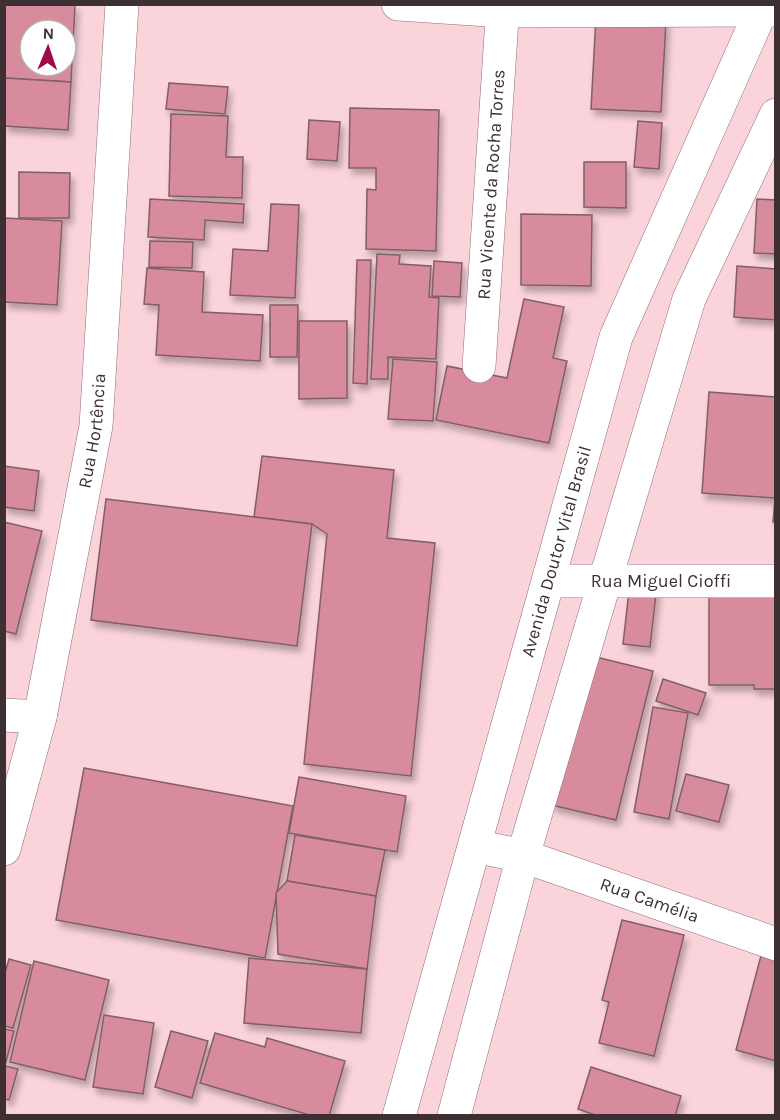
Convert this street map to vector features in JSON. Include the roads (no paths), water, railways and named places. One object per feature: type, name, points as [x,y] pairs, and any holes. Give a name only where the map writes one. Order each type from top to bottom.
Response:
[{"type":"main road","name":"Rua Hortência","points":[[4,849],[40,717],[96,426],[122,4]]},
{"type":"main road","points":[[398,4],[503,8],[766,9]]},
{"type":"main road","name":"Rua Vicente da Rocha Torres","points":[[479,366],[503,8]]},
{"type":"main road","name":"Avenida Doutor Vital Brasil","points":[[399,1116],[616,337],[766,9]]},
{"type":"main road","points":[[454,1116],[523,856],[689,299],[776,115]]},
{"type":"main road","name":"Rua Miguel Cioffi","points":[[549,581],[776,581]]},
{"type":"main road","points":[[4,715],[40,717]]},
{"type":"main road","name":"Rua Camélia","points":[[475,846],[523,856],[776,944]]}]
